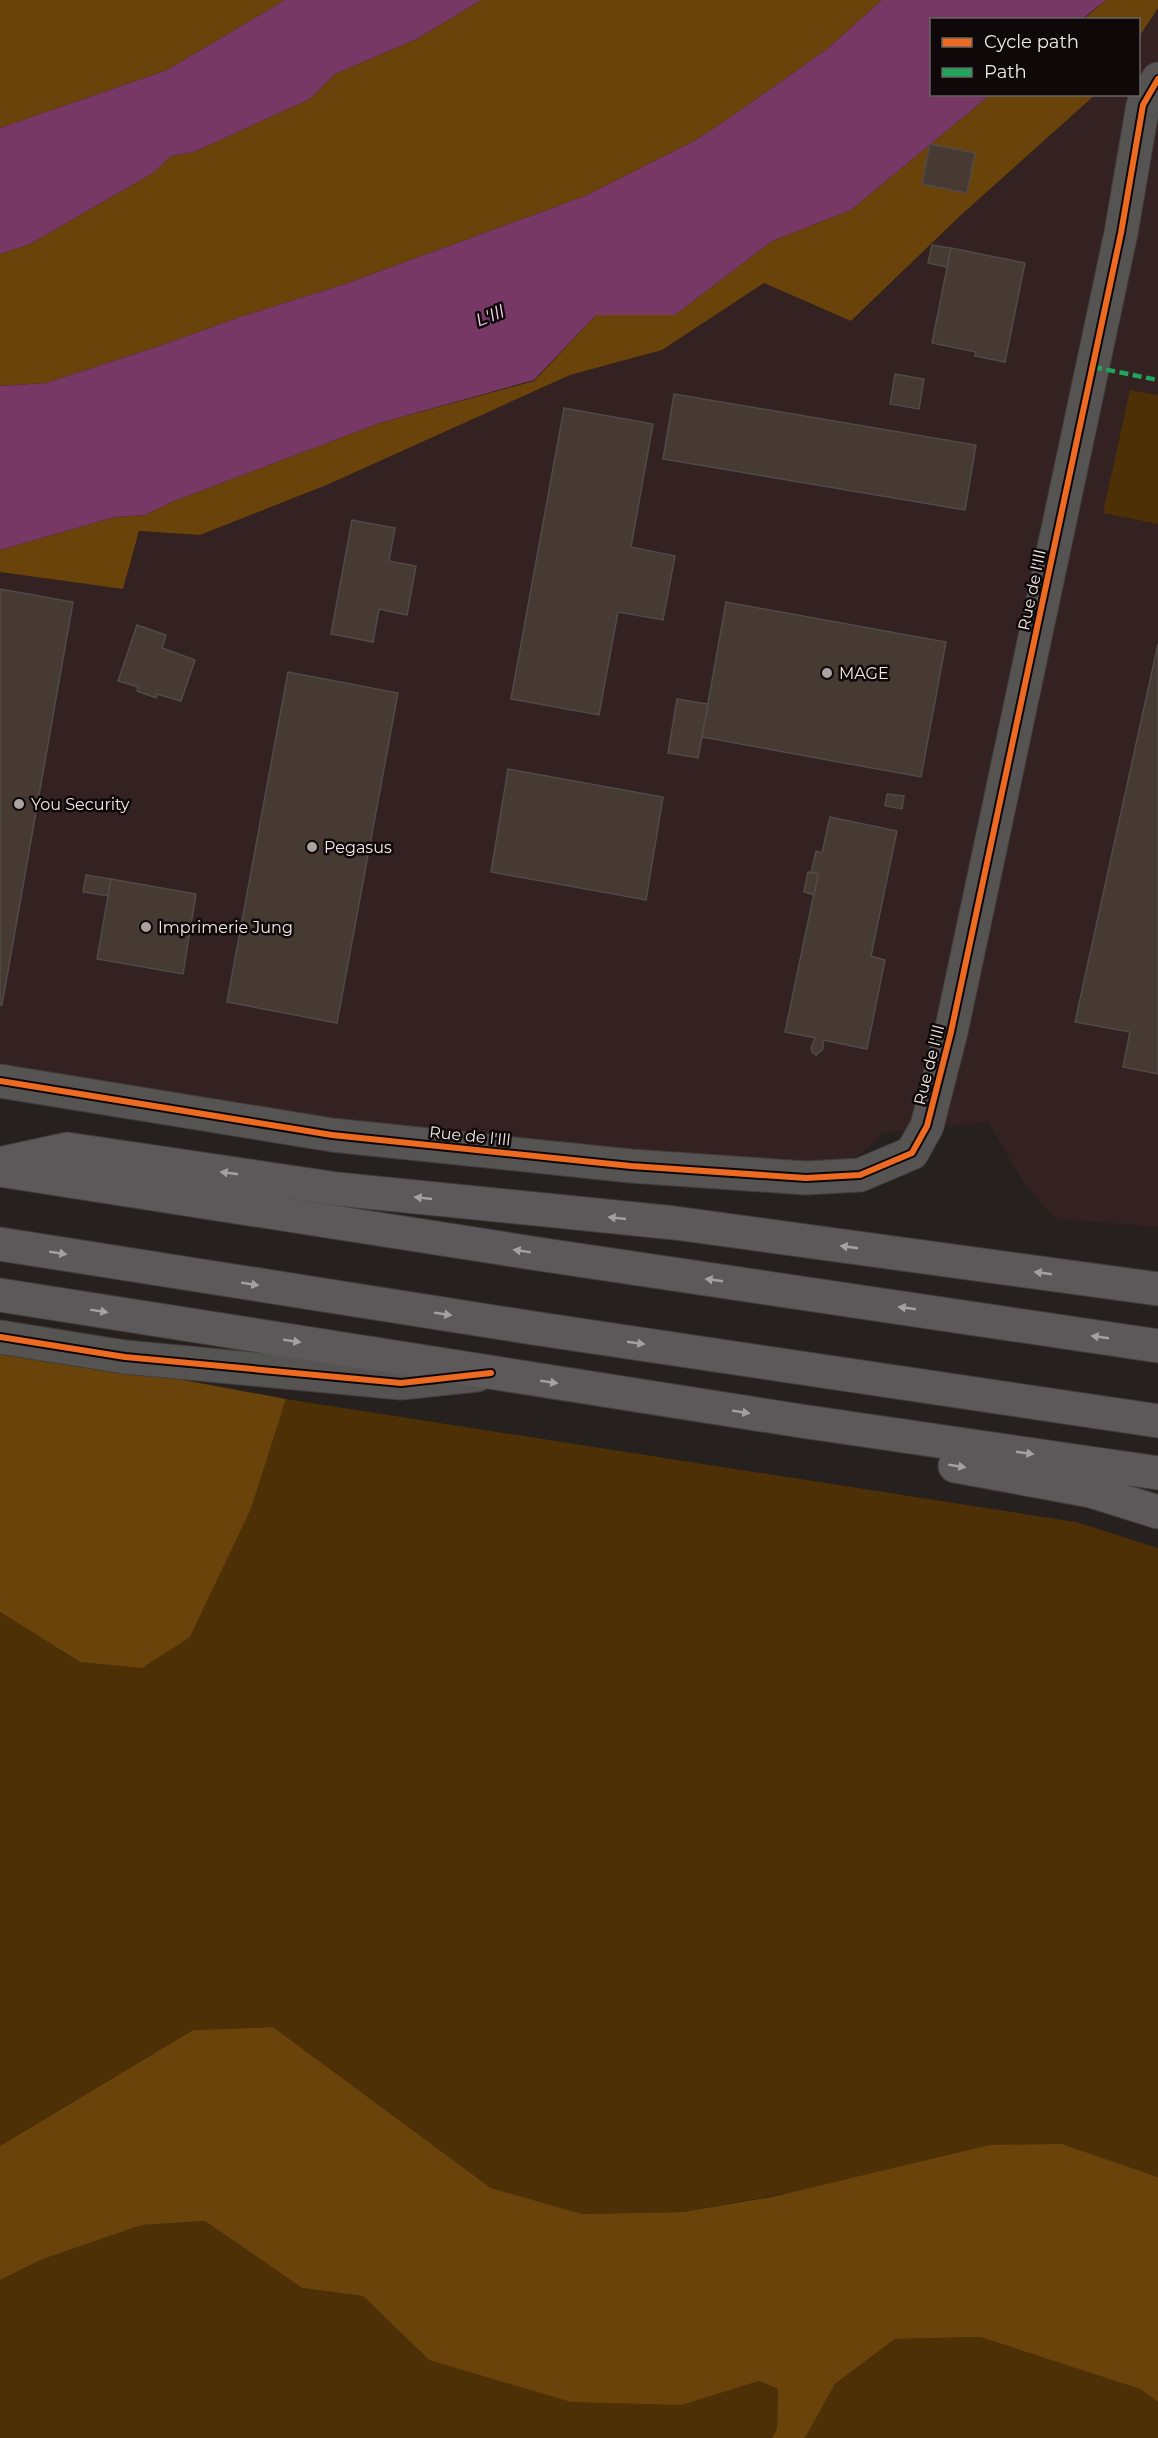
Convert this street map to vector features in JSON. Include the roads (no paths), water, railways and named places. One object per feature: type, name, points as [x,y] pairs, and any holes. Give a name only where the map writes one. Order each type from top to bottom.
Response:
[{"type":"highway","points":[[0,1163],[67,1149],[337,1189],[675,1223],[1101,1280],[1158,1290]]},
{"type":"highway","points":[[0,1170],[1158,1346]]},
{"type":"highway","points":[[0,1244],[533,1328],[1158,1421]]},
{"type":"highway","points":[[1101,1280],[1158,1281]]},
{"type":"highway","points":[[0,1295],[801,1421],[1158,1473]]},
{"type":"highway","points":[[801,1421],[926,1461],[1091,1491],[1158,1512]]},
{"type":"street","name":"Rue de l'Ill","points":[[0,1081],[332,1136],[631,1166],[806,1178],[860,1175],[912,1153],[927,1126],[951,1032],[1121,233],[1143,105],[1158,79]]},
{"type":"street","points":[[0,1337],[125,1357],[401,1383],[491,1373]]},
{"type":"water","points":[[285,0],[481,0],[417,39],[335,74],[310,99],[194,152],[171,156],[153,173],[30,244],[0,254],[0,128],[167,70]]},
{"type":"water","name":"L'Ill","points":[[882,0],[1106,0],[1083,18],[930,18],[930,96],[989,96],[851,210],[772,241],[675,315],[596,315],[534,380],[380,423],[174,501],[145,515],[115,517],[0,550],[0,386],[46,383],[345,284],[585,196],[694,141],[827,49]]},
{"type":"place","name":"MAGE","points":[[827,673]]},
{"type":"place","name":"You Security","points":[[19,804]]},
{"type":"place","name":"Pegasus","points":[[312,847]]},
{"type":"place","name":"Imprimerie Jung","points":[[146,927]]}]
